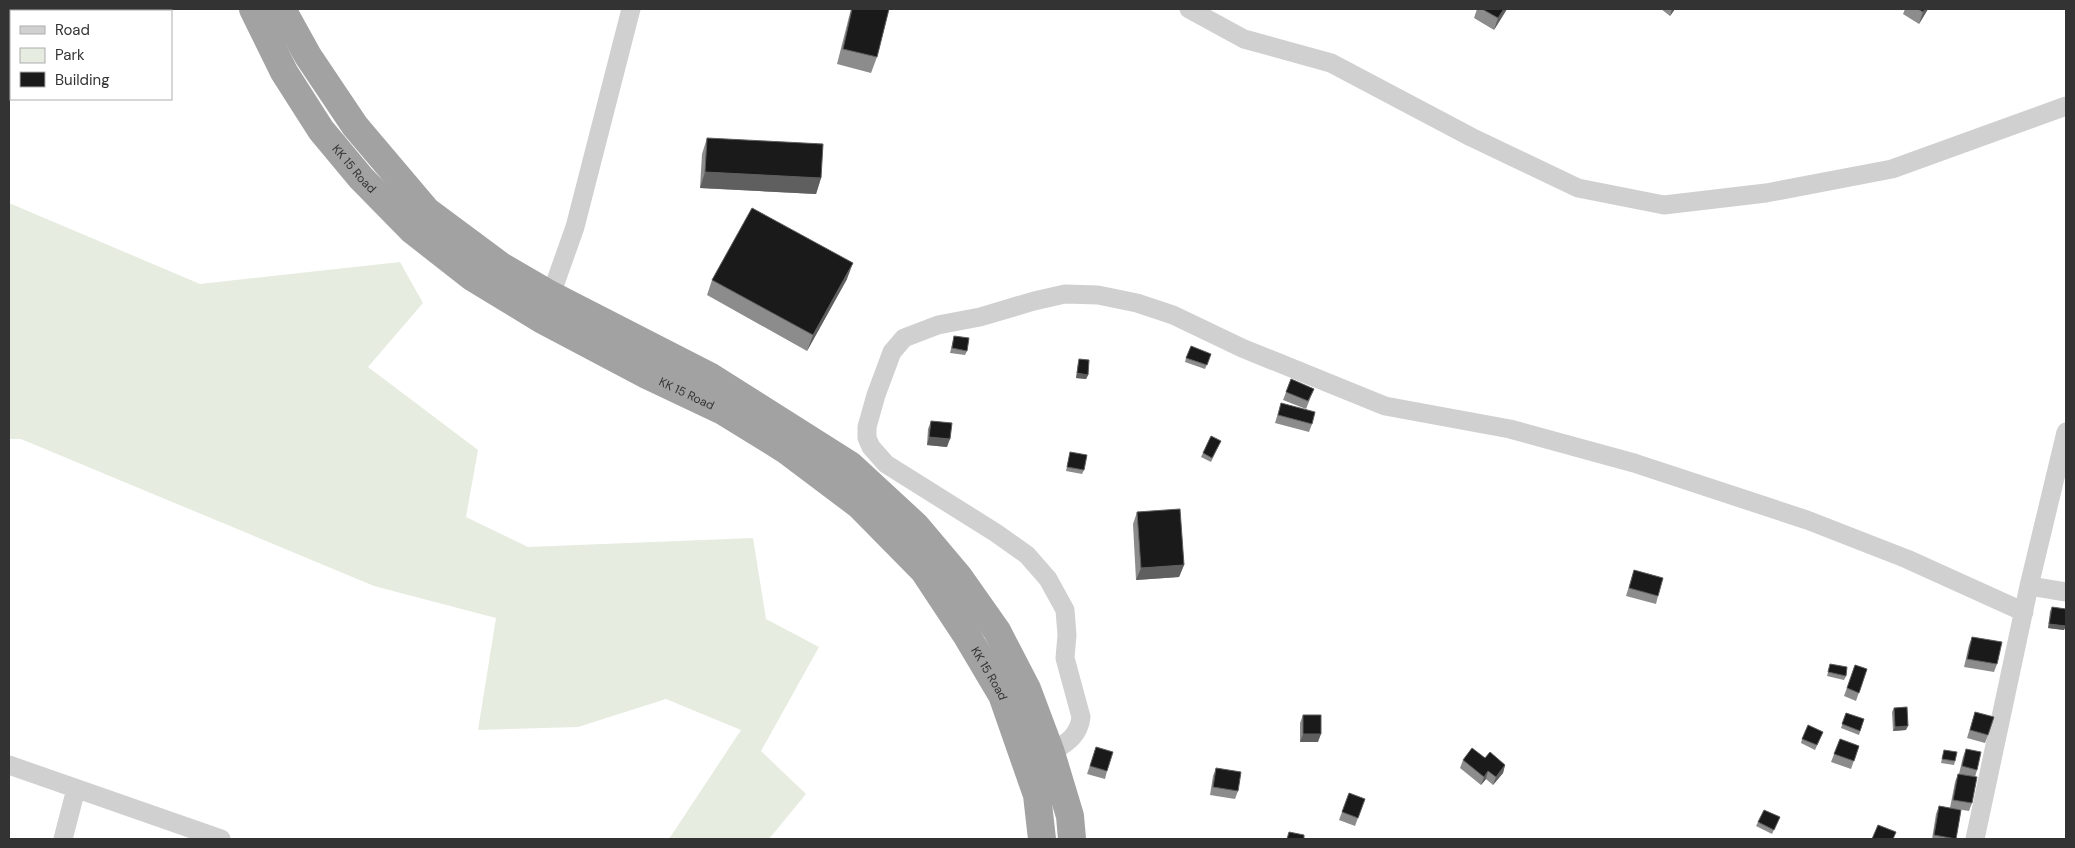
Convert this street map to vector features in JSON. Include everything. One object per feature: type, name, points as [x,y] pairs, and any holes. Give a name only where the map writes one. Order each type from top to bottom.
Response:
[{"type":"highway","name":"KK 15 Road","points":[[253,9],[284,72],[321,130],[361,178],[419,236],[472,277],[712,377],[850,465],[916,526],[959,577],[992,623],[1027,689],[1051,753],[1070,816],[1072,839]]},
{"type":"highway","name":"KK 15 Road","points":[[282,9],[308,56],[355,126],[427,211],[501,266],[546,307],[647,375],[722,411],[786,450],[860,505],[924,571],[967,636],[1002,695],[1036,795],[1042,839]]},
{"type":"street","points":[[546,307],[574,227],[631,9]]},
{"type":"street","points":[[1189,9],[1244,39],[1331,62],[1470,138],[1578,188],[1664,205],[1766,193],[1892,169],[2066,106]]},
{"type":"street","points":[[1051,753],[1076,734],[1080,727],[1081,717],[1065,658],[1067,635],[1065,610],[1048,579],[1027,555],[996,533],[886,464],[871,447],[867,438],[867,427],[876,395],[892,352],[904,338],[938,325],[980,318],[1034,301],[1065,294],[1098,295],[1137,303],[1173,315],[1242,348],[1384,406],[1510,428],[1634,463],[1807,520],[1907,559],[2024,612]]},
{"type":"street","points":[[1974,839],[2066,432]]},
{"type":"street","points":[[2030,586],[2066,592]]},
{"type":"street","points":[[9,765],[76,789],[180,832],[221,839]]},
{"type":"street","points":[[63,839],[76,789]]},
{"type":"green space","points":[[9,203],[200,284],[400,262],[423,303],[368,367],[478,450],[466,517],[528,547],[753,538],[766,619],[819,647],[761,751],[806,794],[769,839],[669,839],[741,730],[666,699],[578,727],[478,730],[496,618],[374,586],[21,439],[9,439]]},
{"type":"building","points":[[852,9],[889,9],[877,57],[843,49]]},
{"type":"building","points":[[1482,9],[1504,9],[1498,18]]},
{"type":"building","points":[[707,138],[823,144],[821,178],[705,172]]},
{"type":"building","points":[[752,208],[853,263],[813,335],[712,280]]},
{"type":"building","points":[[954,336],[969,338],[967,351],[952,348]]},
{"type":"building","points":[[1191,346],[1211,354],[1207,365],[1186,358]]},
{"type":"building","points":[[1079,359],[1089,360],[1088,375],[1077,373]]},
{"type":"building","points":[[1291,379],[1314,389],[1308,401],[1286,392]]},
{"type":"building","points":[[1281,403],[1315,412],[1312,424],[1278,415]]},
{"type":"building","points":[[931,421],[952,423],[950,439],[929,437]]},
{"type":"building","points":[[1211,436],[1221,441],[1212,458],[1203,453]]},
{"type":"building","points":[[1070,452],[1087,455],[1084,470],[1067,467]]},
{"type":"building","points":[[1180,509],[1184,565],[1141,568],[1137,512]]},
{"type":"building","points":[[1634,570],[1663,578],[1658,596],[1629,588]]},
{"type":"building","points":[[2052,607],[2066,609],[2066,626],[2049,624]]},
{"type":"building","points":[[1972,637],[2002,642],[1997,664],[1967,659]]},
{"type":"building","points":[[1830,664],[1847,667],[1846,676],[1828,672]]},
{"type":"building","points":[[1855,665],[1867,669],[1859,693],[1847,688]]},
{"type":"building","points":[[1907,707],[1908,726],[1895,727],[1894,708]]},
{"type":"building","points":[[1975,712],[1994,717],[1988,735],[1970,730]]},
{"type":"building","points":[[1846,713],[1864,719],[1860,731],[1842,724]]},
{"type":"building","points":[[1303,715],[1321,715],[1321,734],[1303,734]]},
{"type":"building","points":[[1808,725],[1823,732],[1817,745],[1802,739]]},
{"type":"building","points":[[1840,739],[1859,746],[1854,761],[1834,754]]},
{"type":"building","points":[[1096,747],[1113,752],[1107,771],[1090,766]]},
{"type":"building","points":[[1472,748],[1485,758],[1490,752],[1505,765],[1496,777],[1488,771],[1484,777],[1463,760]]},
{"type":"building","points":[[1966,749],[1981,752],[1977,770],[1962,766]]},
{"type":"building","points":[[1944,750],[1957,752],[1955,761],[1942,759]]},
{"type":"building","points":[[1216,768],[1241,772],[1238,791],[1213,787]]},
{"type":"building","points":[[1958,774],[1977,777],[1972,803],[1953,800]]},
{"type":"building","points":[[1349,793],[1365,799],[1358,818],[1342,812]]},
{"type":"building","points":[[1939,806],[1961,810],[1956,839],[1934,835]]},
{"type":"building","points":[[1764,810],[1780,817],[1774,830],[1758,822]]},
{"type":"building","points":[[1878,825],[1896,832],[1893,839],[1872,839]]},
{"type":"building","points":[[1289,832],[1304,835],[1304,839],[1287,839]]}]
